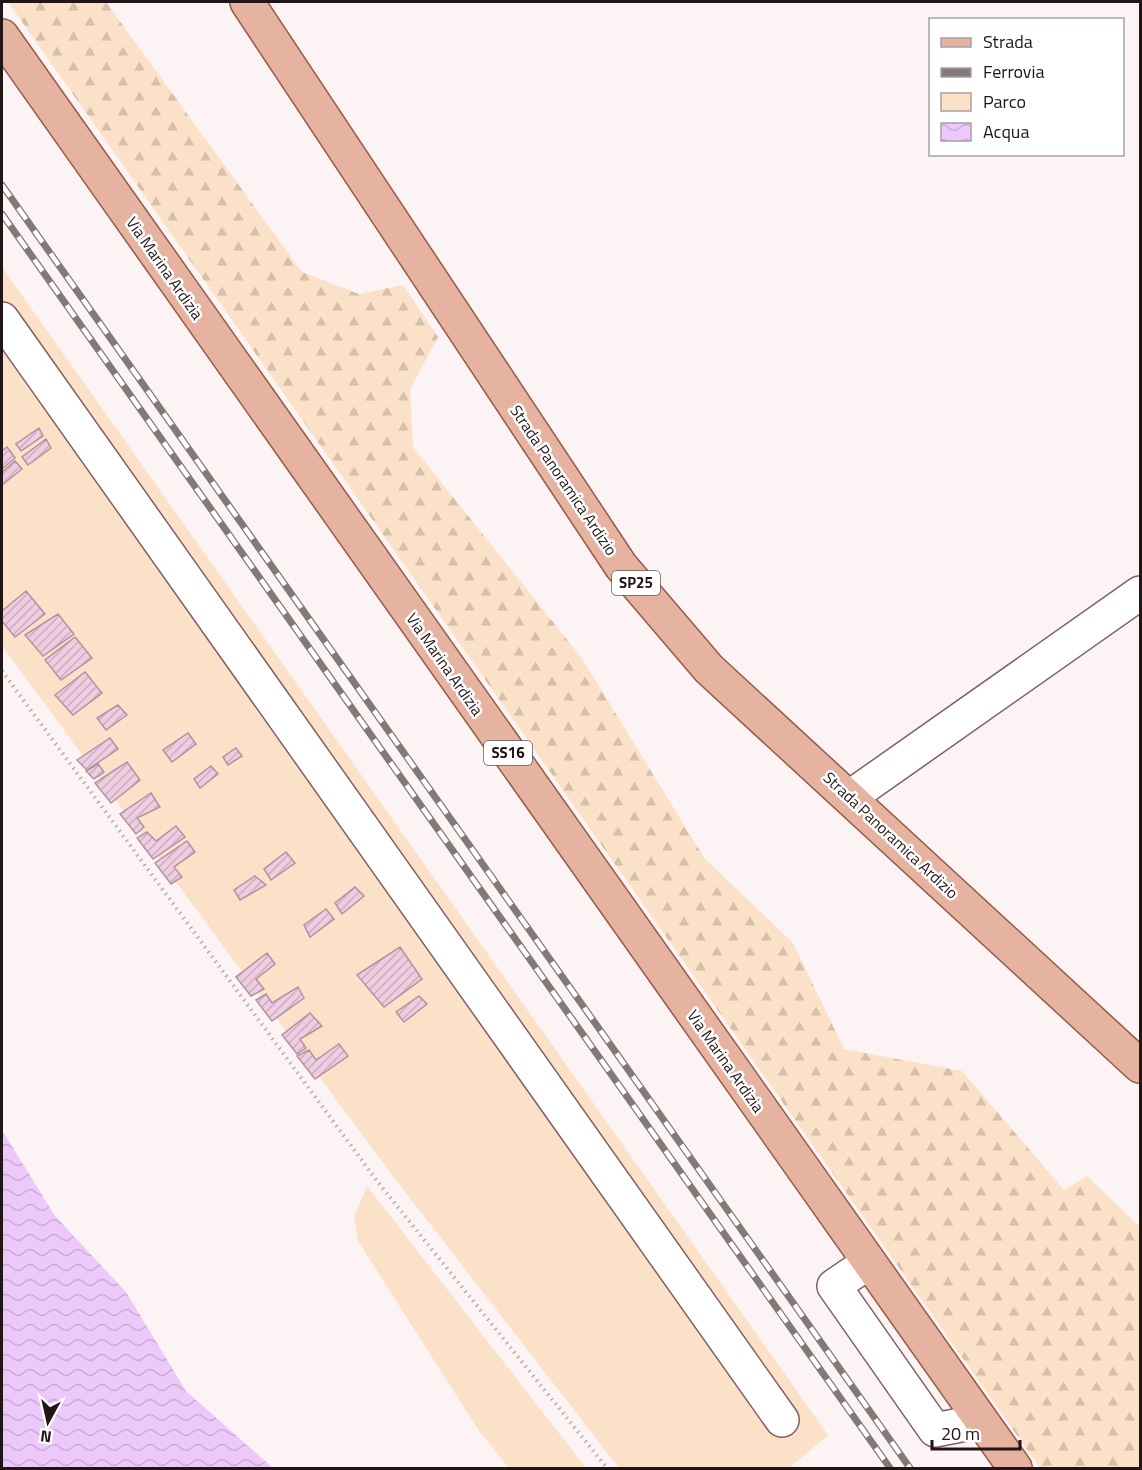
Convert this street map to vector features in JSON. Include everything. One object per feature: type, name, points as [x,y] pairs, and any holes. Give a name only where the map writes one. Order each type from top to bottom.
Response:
[{"type":"main road","name":"Strada Panoramica Ardizio","points":[[247,2],[621,566],[709,669],[1140,1066]]},
{"type":"main road","name":"Via Marina Ardizia","points":[[2,36],[1015,1468]]},
{"type":"street","points":[[2,319],[782,1420]]},
{"type":"street","points":[[850,797],[1140,593]]},
{"type":"path","points":[[2,670],[377,1181],[607,1468]]},
{"type":"green space","points":[[8,2],[106,2],[302,272],[359,294],[403,285],[438,337],[410,389],[413,447],[581,657],[705,859],[793,943],[844,1049],[962,1071],[1064,1190],[1087,1176],[1140,1227],[1140,1468],[1040,1468]]},
{"type":"green space","points":[[2,267],[828,1435],[789,1468],[619,1468],[389,1171],[2,646]]},
{"type":"green space","points":[[367,1186],[586,1468],[509,1468],[479,1431],[358,1241],[354,1217]]},
{"type":"water","points":[[2,1130],[55,1216],[126,1292],[186,1391],[273,1468],[2,1468]]},
{"type":"building","points":[[39,428],[43,436],[21,451],[16,444]]},
{"type":"building","points":[[46,439],[51,448],[28,465],[22,457]]},
{"type":"building","points":[[7,447],[15,458],[2,469],[2,451]]},
{"type":"building","points":[[15,461],[22,469],[2,485],[2,472]]},
{"type":"building","points":[[26,591],[45,614],[15,637],[2,621],[2,611]]},
{"type":"building","points":[[58,614],[74,634],[43,656],[25,635]]},
{"type":"building","points":[[75,637],[92,658],[61,680],[45,660]]},
{"type":"building","points":[[85,672],[102,693],[73,715],[55,695]]},
{"type":"building","points":[[118,705],[127,715],[106,730],[97,718]]},
{"type":"building","points":[[188,733],[196,744],[172,762],[163,750]]},
{"type":"building","points":[[110,738],[118,749],[87,770],[77,760]]},
{"type":"building","points":[[236,748],[242,756],[228,765],[223,757]]},
{"type":"building","points":[[127,762],[140,780],[111,803],[95,783]]},
{"type":"building","points":[[98,764],[104,772],[94,779],[86,771]]},
{"type":"building","points":[[211,766],[218,774],[200,788],[194,779]]},
{"type":"building","points":[[151,793],[160,807],[137,818],[144,827],[136,834],[120,814]]},
{"type":"building","points":[[176,826],[185,837],[153,859],[137,838],[147,832],[156,841]]},
{"type":"building","points":[[187,841],[195,852],[174,867],[182,877],[171,884],[155,863]]},
{"type":"building","points":[[286,852],[295,863],[271,880],[264,869]]},
{"type":"building","points":[[255,876],[266,885],[240,900],[234,890]]},
{"type":"building","points":[[355,887],[364,896],[342,914],[335,903]]},
{"type":"building","points":[[326,909],[334,919],[310,937],[304,925]]},
{"type":"building","points":[[400,947],[422,979],[384,1007],[357,975]]},
{"type":"building","points":[[267,953],[275,964],[256,979],[264,989],[251,996],[236,977]]},
{"type":"building","points":[[298,987],[304,998],[272,1021],[256,1000],[266,994],[272,1003]]},
{"type":"building","points":[[419,996],[427,1004],[404,1022],[396,1012]]},
{"type":"building","points":[[310,1013],[322,1026],[300,1039],[306,1048],[297,1054],[282,1035]]},
{"type":"building","points":[[339,1044],[348,1056],[315,1079],[297,1056],[309,1050],[316,1060]]},
{"type":"railway","points":[[2,185],[910,1468]]},
{"type":"railway","points":[[2,214],[890,1468]]}]
